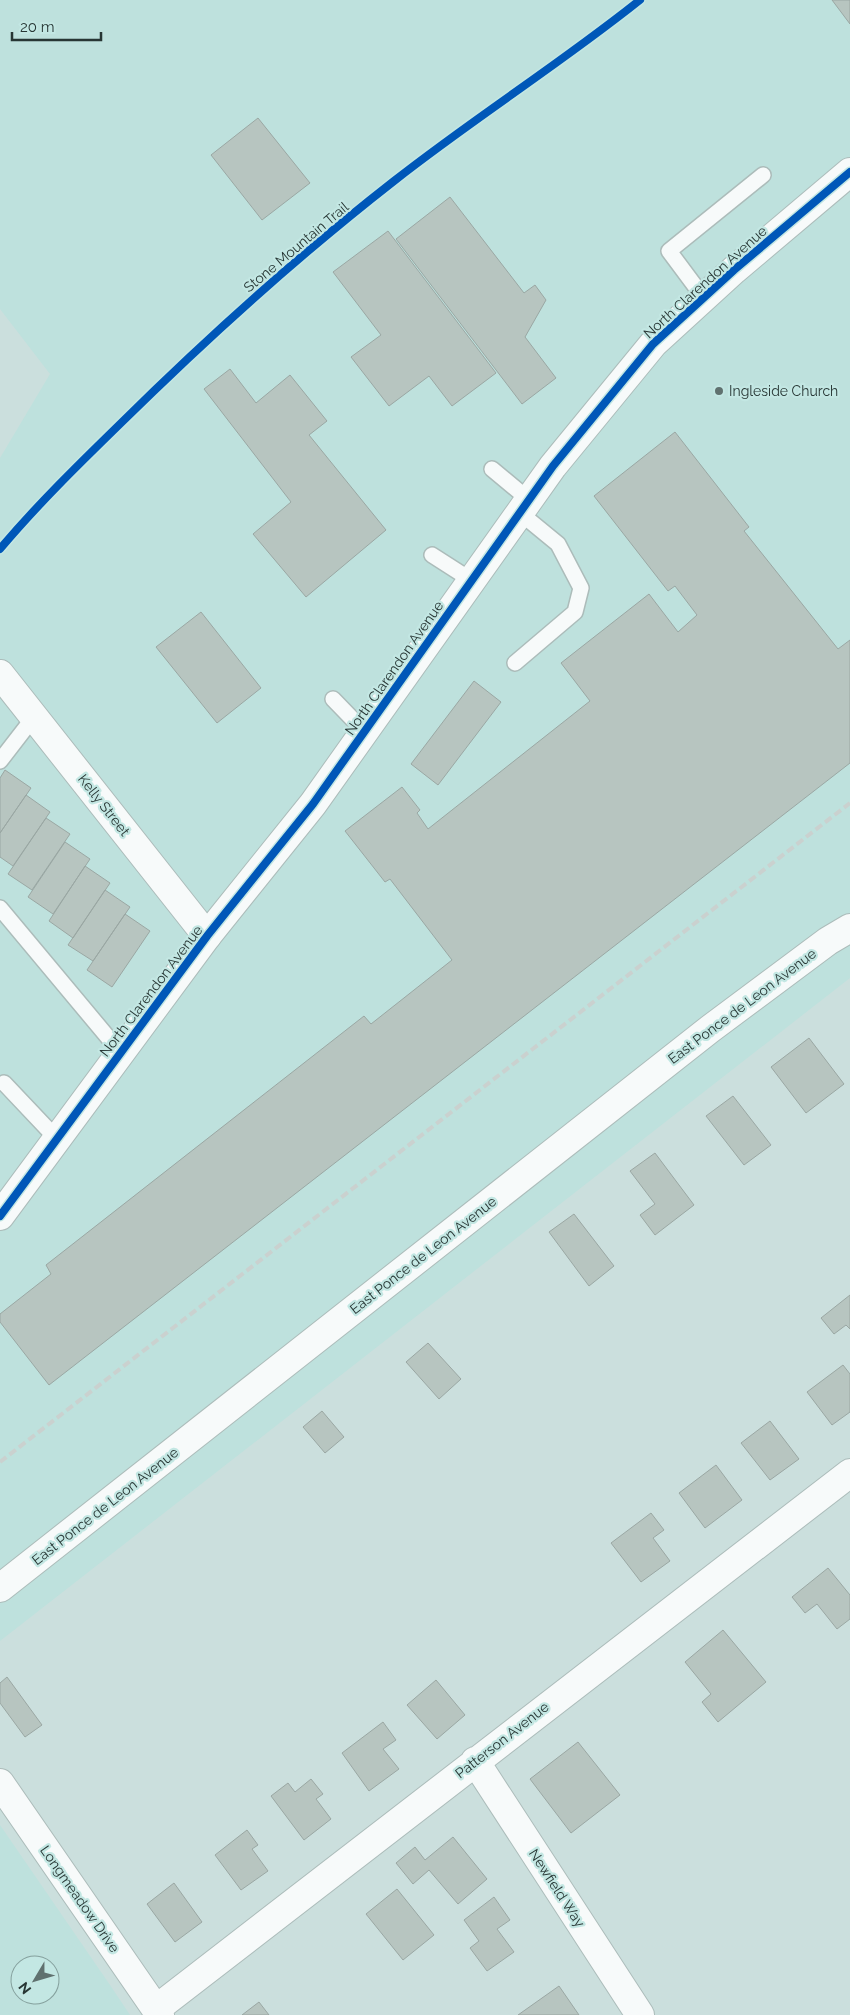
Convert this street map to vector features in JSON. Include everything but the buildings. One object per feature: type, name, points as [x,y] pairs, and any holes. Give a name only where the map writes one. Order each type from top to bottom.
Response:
[{"type":"street","name":"North Clarendon Avenue","points":[[0,1216],[207,936],[313,804],[523,505],[653,344],[850,172]]},
{"type":"street","name":"Kelly Street","points":[[0,674],[207,936]]},
{"type":"street","name":"East Ponce de Leon Avenue","points":[[0,1588],[710,1030],[828,941],[850,928]]},
{"type":"street","name":"Patterson Avenue","points":[[158,2012],[475,1761],[845,1487]]},
{"type":"street","name":"Newfield Way","points":[[475,1761],[640,2015]]},
{"type":"street","name":"Longmeadow Drive","points":[[0,1783],[158,2012]]},
{"type":"lane","points":[[704,298],[668,251],[763,175]]},
{"type":"lane","points":[[492,469],[558,544],[581,588],[575,612],[515,663]]},
{"type":"lane","points":[[432,555],[471,580]]},
{"type":"lane","points":[[333,699],[365,732]]},
{"type":"lane","points":[[0,761],[34,717]]},
{"type":"lane","points":[[0,908],[121,1053]]},
{"type":"lane","points":[[4,1083],[57,1139]]},
{"type":"shaded area","points":[[0,0],[850,0],[850,978],[0,1641],[0,458],[50,374],[0,309]]},
{"type":"shaded area","points":[[0,1825],[110,1985],[130,2015],[0,2015]]},
{"type":"railway","points":[[0,1462],[850,803]]},
{"type":"cycle path","name":"Stone Mountain Trail","points":[[0,549],[89,454],[220,329],[288,268],[358,209],[424,158],[610,24],[640,0]]},
{"type":"cycle path","points":[[0,1216],[207,936],[313,804],[553,466],[653,344],[734,270],[850,172]]},
{"type":"place","name":"Ingleside Church","points":[[719,391]]}]
